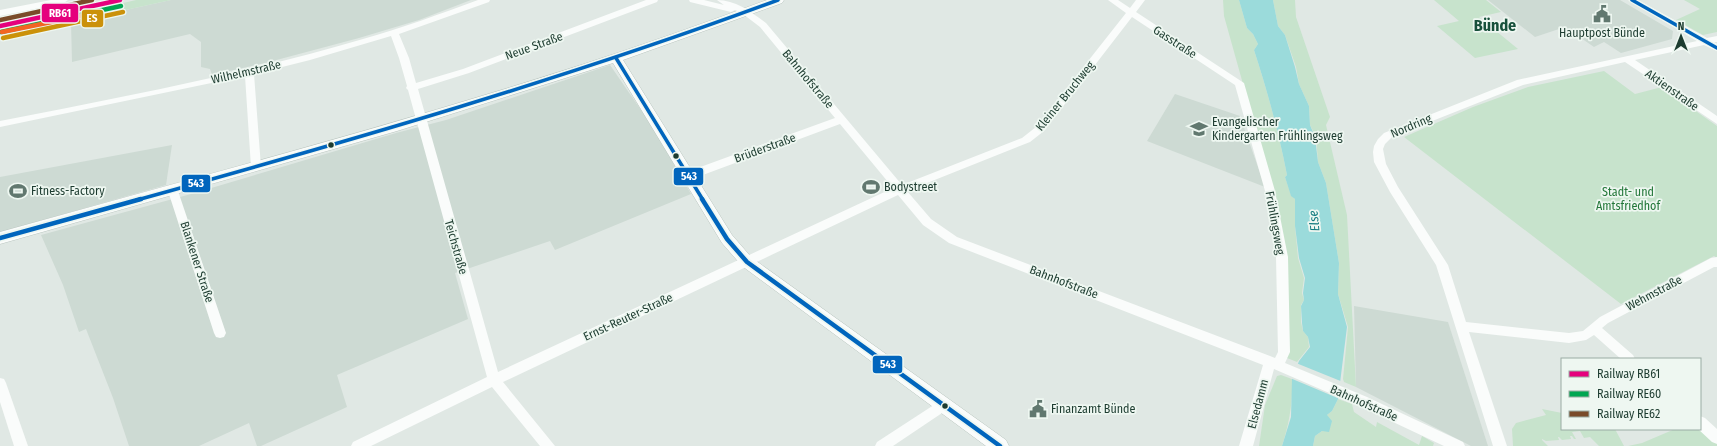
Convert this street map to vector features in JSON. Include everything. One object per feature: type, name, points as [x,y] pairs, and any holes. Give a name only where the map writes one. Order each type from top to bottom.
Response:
[{"type":"main road","points":[[0,238],[173,191],[421,120],[616,58],[778,0]]},
{"type":"main road","points":[[616,58],[727,239],[747,262],[1000,446]]},
{"type":"street","points":[[0,13],[64,0]]},
{"type":"street","name":"Wilhelmstraße","points":[[0,124],[249,72],[394,33],[486,0]]},
{"type":"street","name":"Neue Straße","points":[[411,88],[466,71],[654,0]]},
{"type":"street","name":"Bahnhofstraße","points":[[693,0],[746,12]]},
{"type":"street","name":"Bahnhofstraße","points":[[721,0],[746,12],[763,25],[927,222],[953,240],[1278,365],[1458,446]]},
{"type":"street","name":"Gasstraße","points":[[1112,0],[1239,84]]},
{"type":"street","name":"Kleiner Bruchweg","points":[[899,190],[1026,140],[1040,130],[1142,0]]},
{"type":"street","points":[[1632,0],[1717,48]]},
{"type":"street","name":"Teichstraße","points":[[394,33],[404,58],[411,88],[494,380],[548,446]]},
{"type":"street","name":"Nordring","points":[[1500,446],[1442,265],[1382,169],[1378,156],[1379,146],[1382,139],[1388,135],[1520,82],[1717,39]]},
{"type":"street","name":"Aktienstraße","points":[[1627,59],[1717,121]]},
{"type":"street","points":[[249,72],[256,167]]},
{"type":"street","name":"Frühlingsweg","points":[[1239,84],[1270,191],[1282,257],[1284,352],[1278,365]]},
{"type":"street","name":"Brüderstraße","points":[[688,176],[842,119]]},
{"type":"street","name":"Ernst-Reuter-Straße","points":[[358,446],[494,380],[899,190]]},
{"type":"street","name":"Blankener Straße","points":[[173,191],[220,333]]},
{"type":"street","name":"Wehmstraße","points":[[1462,326],[1569,338],[1586,335],[1611,316],[1716,262]]},
{"type":"street","points":[[1594,328],[1628,358]]},
{"type":"street","name":"Elsedamm","points":[[1246,446],[1278,365]]},
{"type":"street","points":[[0,383],[21,446]]},
{"type":"street","points":[[882,446],[943,405]]},
{"type":"street","points":[[1701,423],[1717,438]]},
{"type":"shaded area","points":[[171,0],[471,0],[419,20],[359,38],[269,62],[212,75],[210,69],[201,67],[201,42],[190,34],[72,62],[71,22]]},
{"type":"shaded area","points":[[1488,0],[1620,0],[1673,31],[1672,39],[1621,53],[1604,42],[1594,47],[1565,27],[1535,37]]},
{"type":"shaded area","points":[[610,65],[652,126],[691,194],[555,250],[550,241],[455,273],[468,319],[337,375],[347,407],[261,446],[257,446],[249,423],[199,446],[129,446],[113,398],[86,329],[79,332],[63,285],[41,235],[191,194],[396,133],[446,120]]},
{"type":"shaded area","name":"Evangelischer Kindergarten Frühlingsweg","points":[[1175,94],[1240,116],[1265,187],[1147,141]]},
{"type":"shaded area","points":[[172,145],[166,185],[0,232],[0,177]]},
{"type":"shaded area","points":[[1354,306],[1448,322],[1488,446],[1471,446],[1356,387]]},
{"type":"green space","points":[[136,0],[171,0],[71,22],[72,15]]},
{"type":"green space","points":[[1223,0],[1239,0],[1247,28],[1253,34],[1258,44],[1254,50],[1268,96],[1284,159],[1287,175],[1285,177],[1291,195],[1295,199],[1295,226],[1298,258],[1304,278],[1302,293],[1304,300],[1301,305],[1301,322],[1303,331],[1308,337],[1309,347],[1297,362],[1287,358],[1288,279],[1243,84],[1224,16]]},
{"type":"green space","points":[[1273,0],[1295,0],[1296,17],[1330,117],[1326,125],[1347,215],[1356,387],[1344,382],[1343,379],[1348,327],[1338,294],[1339,263],[1326,183],[1318,162],[1316,137],[1310,125],[1309,106],[1299,84],[1296,67],[1285,35],[1278,26]]},
{"type":"green space","points":[[1434,0],[1486,0],[1501,12],[1479,17],[1518,49],[1475,58],[1437,26],[1459,21]]},
{"type":"green space","points":[[1684,0],[1717,0],[1717,32],[1703,35],[1676,20],[1700,9]]},
{"type":"green space","points":[[60,17],[57,23],[0,36],[0,30]]},
{"type":"green space","name":"Stadt- und Amtsfriedhof","points":[[1604,71],[1635,94],[1662,87],[1717,126],[1717,258],[1714,256],[1621,304],[1404,137],[1473,107],[1528,87]]},
{"type":"green space","points":[[1281,375],[1292,379],[1292,396],[1287,430],[1282,446],[1259,446],[1265,405],[1277,376]]},
{"type":"green space","points":[[1338,399],[1352,404],[1354,412],[1376,427],[1377,422],[1419,445],[1422,436],[1434,443],[1433,446],[1313,446],[1315,436],[1322,431],[1327,415],[1332,411]]},
{"type":"green space","points":[[1542,409],[1561,413],[1561,430],[1616,430],[1624,446],[1599,446],[1590,437],[1584,438],[1580,431],[1572,432],[1576,439],[1570,436],[1571,439],[1562,440],[1558,437],[1559,440],[1546,441],[1542,439],[1548,446],[1513,446],[1512,429],[1516,423],[1546,415]]},
{"type":"green space","points":[[1673,430],[1701,430],[1717,441],[1717,446],[1628,446],[1642,443]]},
{"type":"water","name":"Else","points":[[1239,0],[1273,0],[1278,26],[1285,35],[1299,84],[1309,106],[1310,125],[1315,137],[1318,162],[1326,183],[1339,263],[1338,294],[1347,327],[1338,399],[1332,411],[1327,415],[1332,421],[1329,432],[1322,431],[1315,436],[1313,446],[1282,446],[1291,417],[1292,379],[1299,361],[1310,347],[1308,337],[1303,331],[1302,323],[1301,306],[1304,300],[1303,293],[1305,278],[1299,258],[1295,226],[1295,199],[1291,196],[1285,177],[1287,175],[1284,159],[1268,96],[1254,50],[1258,44],[1253,34],[1247,28]]},
{"type":"pier","points":[[1296,363],[1343,382],[1340,399],[1290,378]]},
{"type":"rail line","name":"RE62","points":[[0,20],[92,0]]},
{"type":"rail line","name":"RB61","points":[[0,26],[120,0]]},
{"type":"rail line","name":"RE60","points":[[1,32],[121,6]]},
{"type":"transit line","name":"543","points":[[0,238],[294,156],[512,91],[609,60],[778,0]]},
{"type":"transit line","name":"543","points":[[1632,0],[1717,48]]},
{"type":"transit line","points":[[2,32],[101,12]]},
{"type":"transit line","name":"ES","points":[[3,38],[123,12]]},
{"type":"transit line","name":"543","points":[[616,58],[727,239],[747,262],[1000,446]]},
{"type":"place","name":"Hauptpost Bünde","points":[[1602,14]]},
{"type":"place","name":"Evangelischer Kindergarten Frühlingsweg","points":[[1199,129]]},
{"type":"place","name":"Bodystreet","points":[[871,187]]},
{"type":"place","name":"Fitness-Factory","points":[[18,191]]},
{"type":"place","name":"Finanzamt Bünde","points":[[1038,409]]},
{"type":"district","name":"Bünde","points":[[1495,25]]}]
